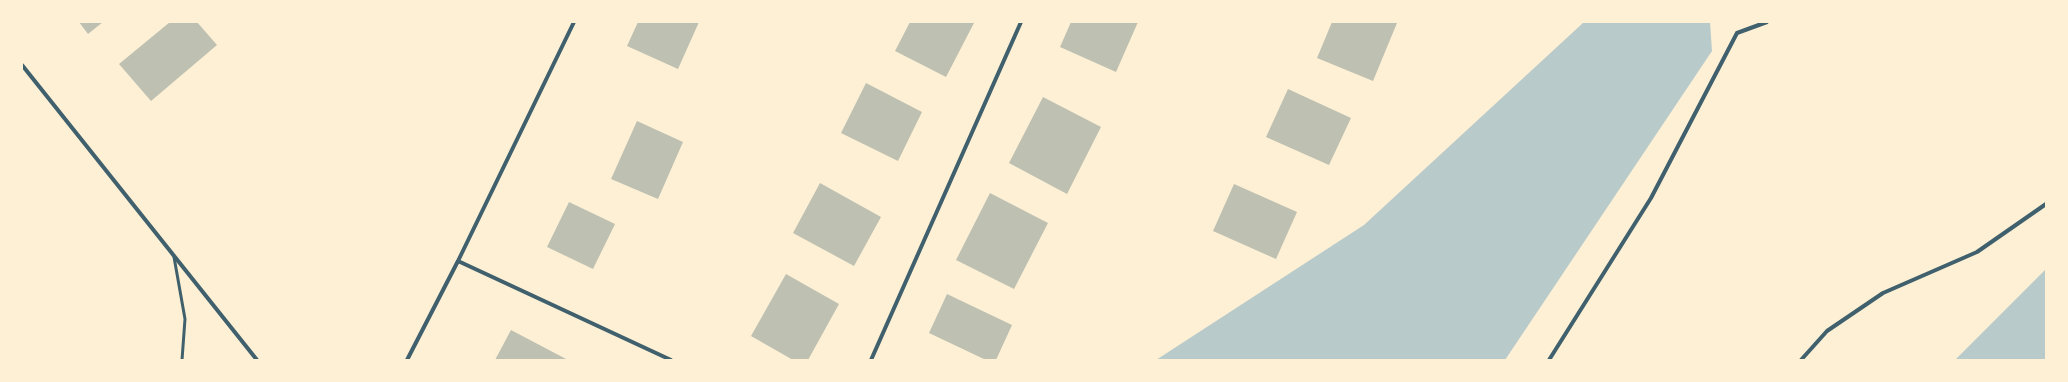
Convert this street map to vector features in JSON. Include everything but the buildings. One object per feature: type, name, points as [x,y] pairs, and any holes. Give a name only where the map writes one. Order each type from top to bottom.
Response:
[{"type":"street","points":[[407,360],[458,261],[574,22]]},
{"type":"street","points":[[871,360],[1021,22]]},
{"type":"street","points":[[1549,360],[1652,198],[1737,33],[1767,22]]},
{"type":"street","points":[[22,65],[257,360]]},
{"type":"street","points":[[1801,360],[1827,331],[1883,293],[1977,252],[2046,204]]},
{"type":"street","points":[[458,261],[671,360]]},
{"type":"lane","points":[[173,255],[185,319],[182,360]]},
{"type":"shaded area","points":[[1584,22],[1710,22],[1712,51],[1505,360],[1156,360],[1364,225]]},
{"type":"shaded area","points":[[2046,269],[2046,360],[1955,360]]}]
